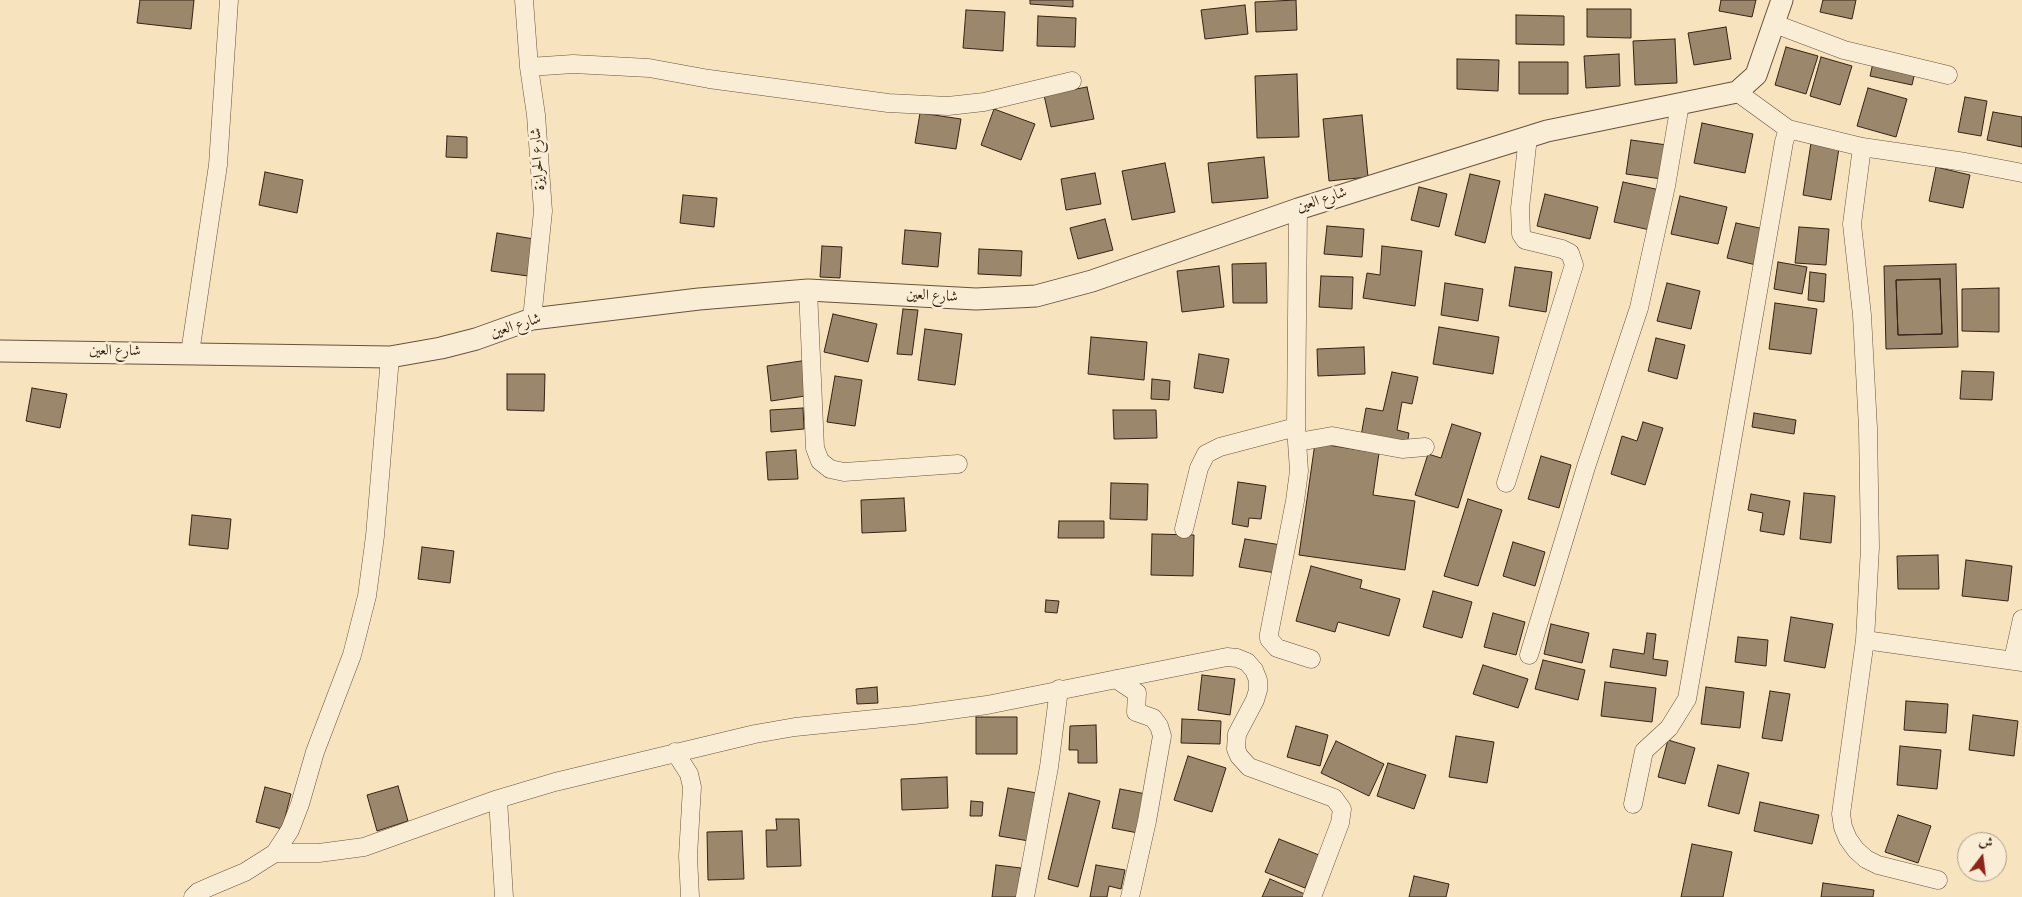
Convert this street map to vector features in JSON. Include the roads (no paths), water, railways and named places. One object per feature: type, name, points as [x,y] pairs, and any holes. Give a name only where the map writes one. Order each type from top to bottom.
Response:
[{"type":"street","points":[[190,353],[218,165],[229,0]]},
{"type":"street","name":"شارع الحرايزة","points":[[524,0],[529,67],[536,116],[543,211],[532,319]]},
{"type":"street","name":"شارع العين","points":[[0,351],[390,357],[459,344],[532,319],[699,299],[808,290],[976,299],[1036,296],[1092,281],[1298,209],[1547,131],[1737,92],[1756,76],[1782,0]]},
{"type":"street","points":[[1774,24],[1844,50],[1948,75]]},
{"type":"street","points":[[529,67],[573,64],[649,68],[718,80],[888,103],[948,106],[984,102],[1072,81]]},
{"type":"street","points":[[1737,92],[1788,129],[1862,147],[1965,162],[2022,173]]},
{"type":"street","points":[[1529,655],[1586,467],[1639,308],[1666,186],[1680,104]]},
{"type":"street","points":[[1633,804],[1644,751],[1669,728],[1687,699],[1782,152],[1788,129]]},
{"type":"street","points":[[1506,483],[1574,265],[1570,253],[1545,244],[1525,240],[1521,234],[1520,208],[1528,137]]},
{"type":"street","points":[[1862,147],[1852,224],[1861,296],[1868,428],[1870,548],[1865,640],[1842,800],[1843,827],[1848,840],[1866,859],[1878,865],[1938,880]]},
{"type":"street","points":[[1298,209],[1298,486],[1269,634],[1270,639],[1277,648],[1311,659]]},
{"type":"street","points":[[808,290],[815,448],[820,461],[830,469],[844,472],[958,464]]},
{"type":"street","points":[[193,897],[214,885],[246,872],[275,853],[290,830],[300,804],[315,752],[352,654],[360,626],[372,567],[390,357]]},
{"type":"street","points":[[1184,529],[1199,468],[1206,454],[1220,446],[1297,434],[1332,436],[1402,449],[1425,447]]},
{"type":"street","points":[[1865,640],[2018,661],[2022,619]]},
{"type":"street","points":[[275,853],[319,853],[364,847],[498,799],[555,782],[723,740],[795,727],[951,711],[1227,657],[1242,660],[1254,670],[1258,680],[1258,690],[1237,734],[1236,749],[1239,756],[1250,767],[1334,798],[1342,810],[1340,823],[1312,897]]},
{"type":"street","points":[[1116,679],[1137,693],[1136,712],[1153,718],[1159,726],[1162,736],[1147,821],[1130,897]]},
{"type":"street","points":[[1025,897],[1047,783],[1059,689]]},
{"type":"street","points":[[675,752],[689,774],[692,787],[689,834],[690,897]]},
{"type":"street","points":[[498,799],[504,897]]}]
